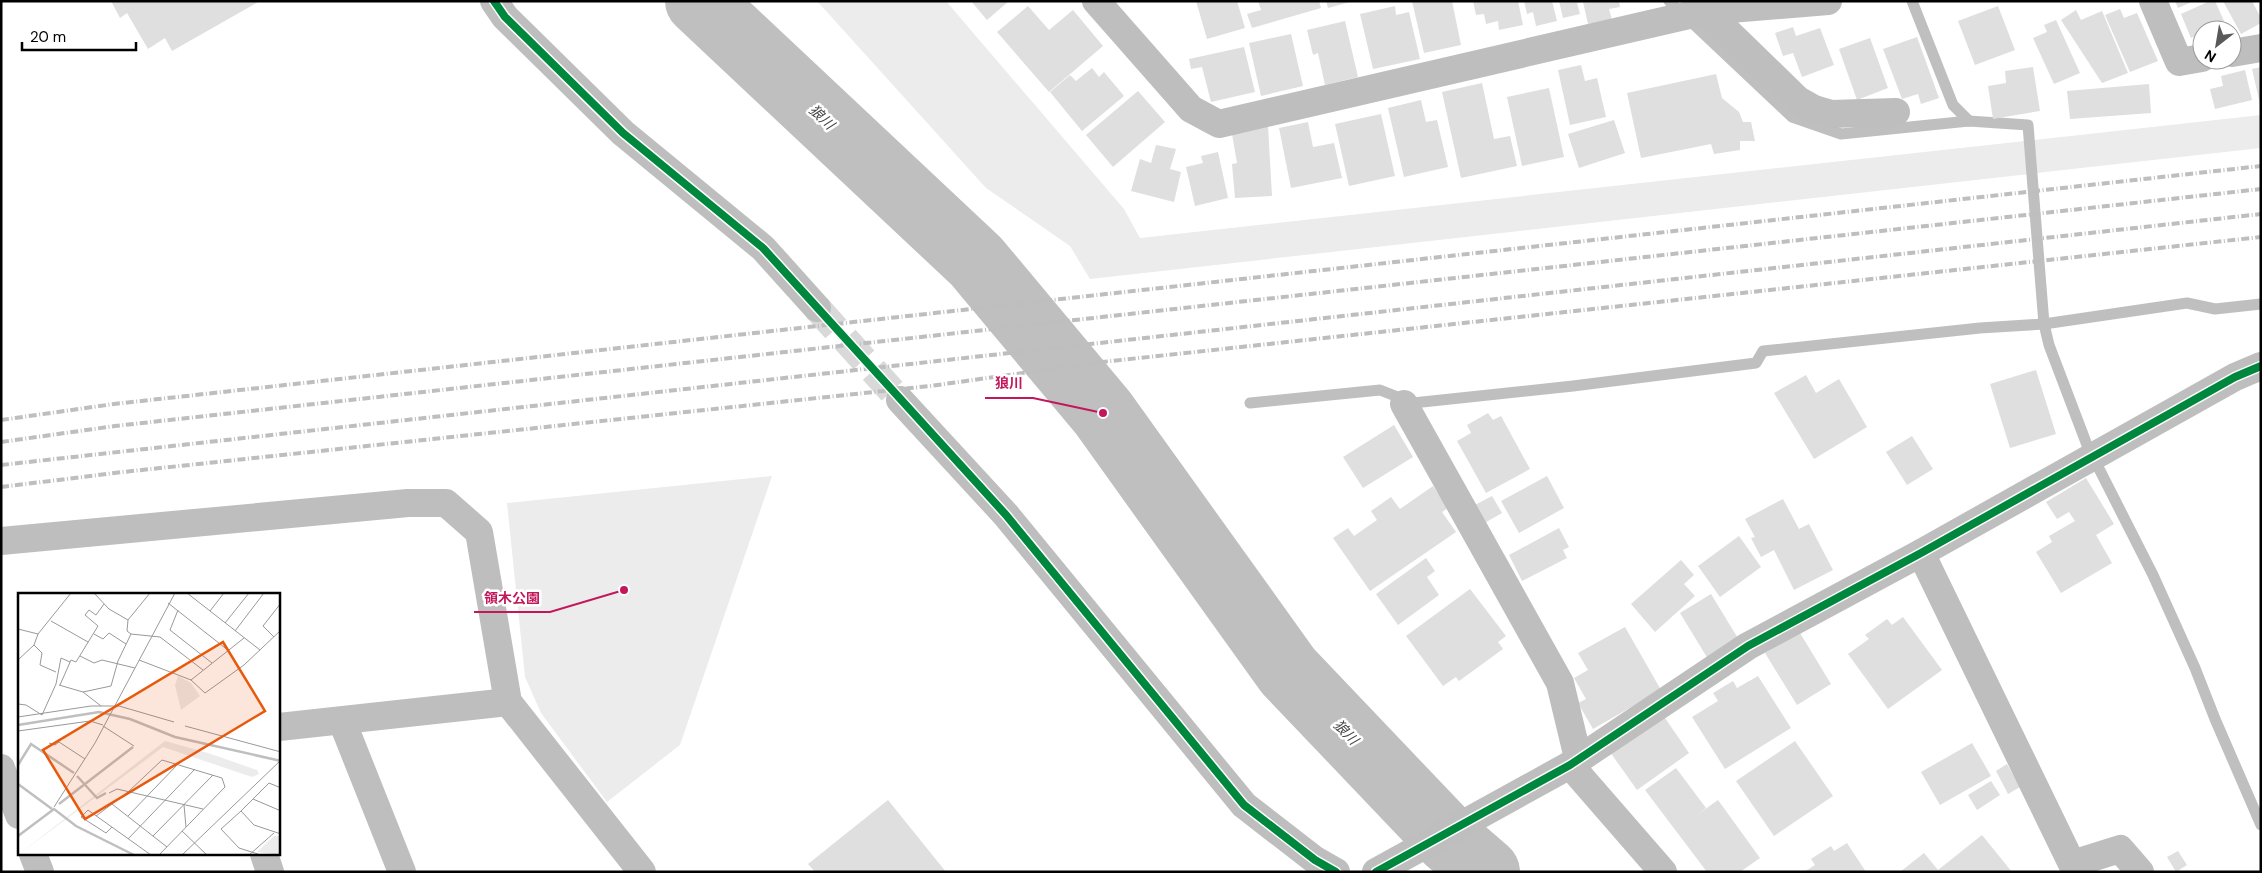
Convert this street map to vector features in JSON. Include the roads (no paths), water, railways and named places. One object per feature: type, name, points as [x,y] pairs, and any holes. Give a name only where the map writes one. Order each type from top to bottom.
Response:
[{"type":"street","points":[[494,1],[505,17],[623,132],[763,248],[817,308]]},
{"type":"street","points":[[1096,1],[1191,109],[1219,124],[1701,6],[1828,1]]},
{"type":"street","points":[[2153,1],[2179,62],[2192,60]]},
{"type":"street","points":[[1701,6],[1798,100],[1814,110],[1830,114],[1896,112]]},
{"type":"street","points":[[2242,51],[2261,48]]},
{"type":"street","points":[[1387,866],[1574,761],[1748,646],[1921,553],[2235,377],[2261,366]]},
{"type":"street","points":[[900,400],[1006,515],[1244,805],[1315,860],[1336,872]]},
{"type":"street","points":[[1404,404],[1560,683],[1574,761],[1663,872]]},
{"type":"street","points":[[1,541],[408,503],[446,503],[479,532],[508,702],[642,872]]},
{"type":"street","points":[[1921,553],[2072,864],[2120,850],[2140,872]]},
{"type":"street","points":[[280,727],[508,702]]},
{"type":"street","points":[[342,721],[402,872]]},
{"type":"street","points":[[1,755],[18,753]]},
{"type":"street","points":[[1,768],[18,812]]},
{"type":"street","points":[[34,856],[40,872]]},
{"type":"street","points":[[265,856],[270,872]]},
{"type":"waterway","name":"狼川","points":[[699,1],[976,261],[1103,413],[1288,671],[1449,840],[1486,872]]},
{"type":"waterway","points":[[1669,1],[1792,117],[1841,134],[1969,121],[2028,125],[2044,324],[2049,345],[2087,445],[2153,575],[2195,668],[2261,825]]},
{"type":"waterway","points":[[1912,1],[1953,105],[1969,121]]},
{"type":"waterway","points":[[1250,403],[1380,390],[1413,403],[1573,386],[1756,363],[1763,351],[1980,328],[2044,324],[2187,303],[2215,309],[2261,304]]},
{"type":"tunnel","points":[[817,308],[900,400]]},
{"type":"railway","points":[[1,420],[114,404],[2261,166]]},
{"type":"railway","points":[[1,442],[115,426],[2261,189]]},
{"type":"railway","points":[[1,465],[2261,214]]},
{"type":"railway","points":[[1,487],[123,472],[930,386],[1102,362],[2261,237]]},
{"type":"place","name":"狼川","points":[[1103,413]]},
{"type":"place","name":"領木公園","points":[[624,590]]}]
